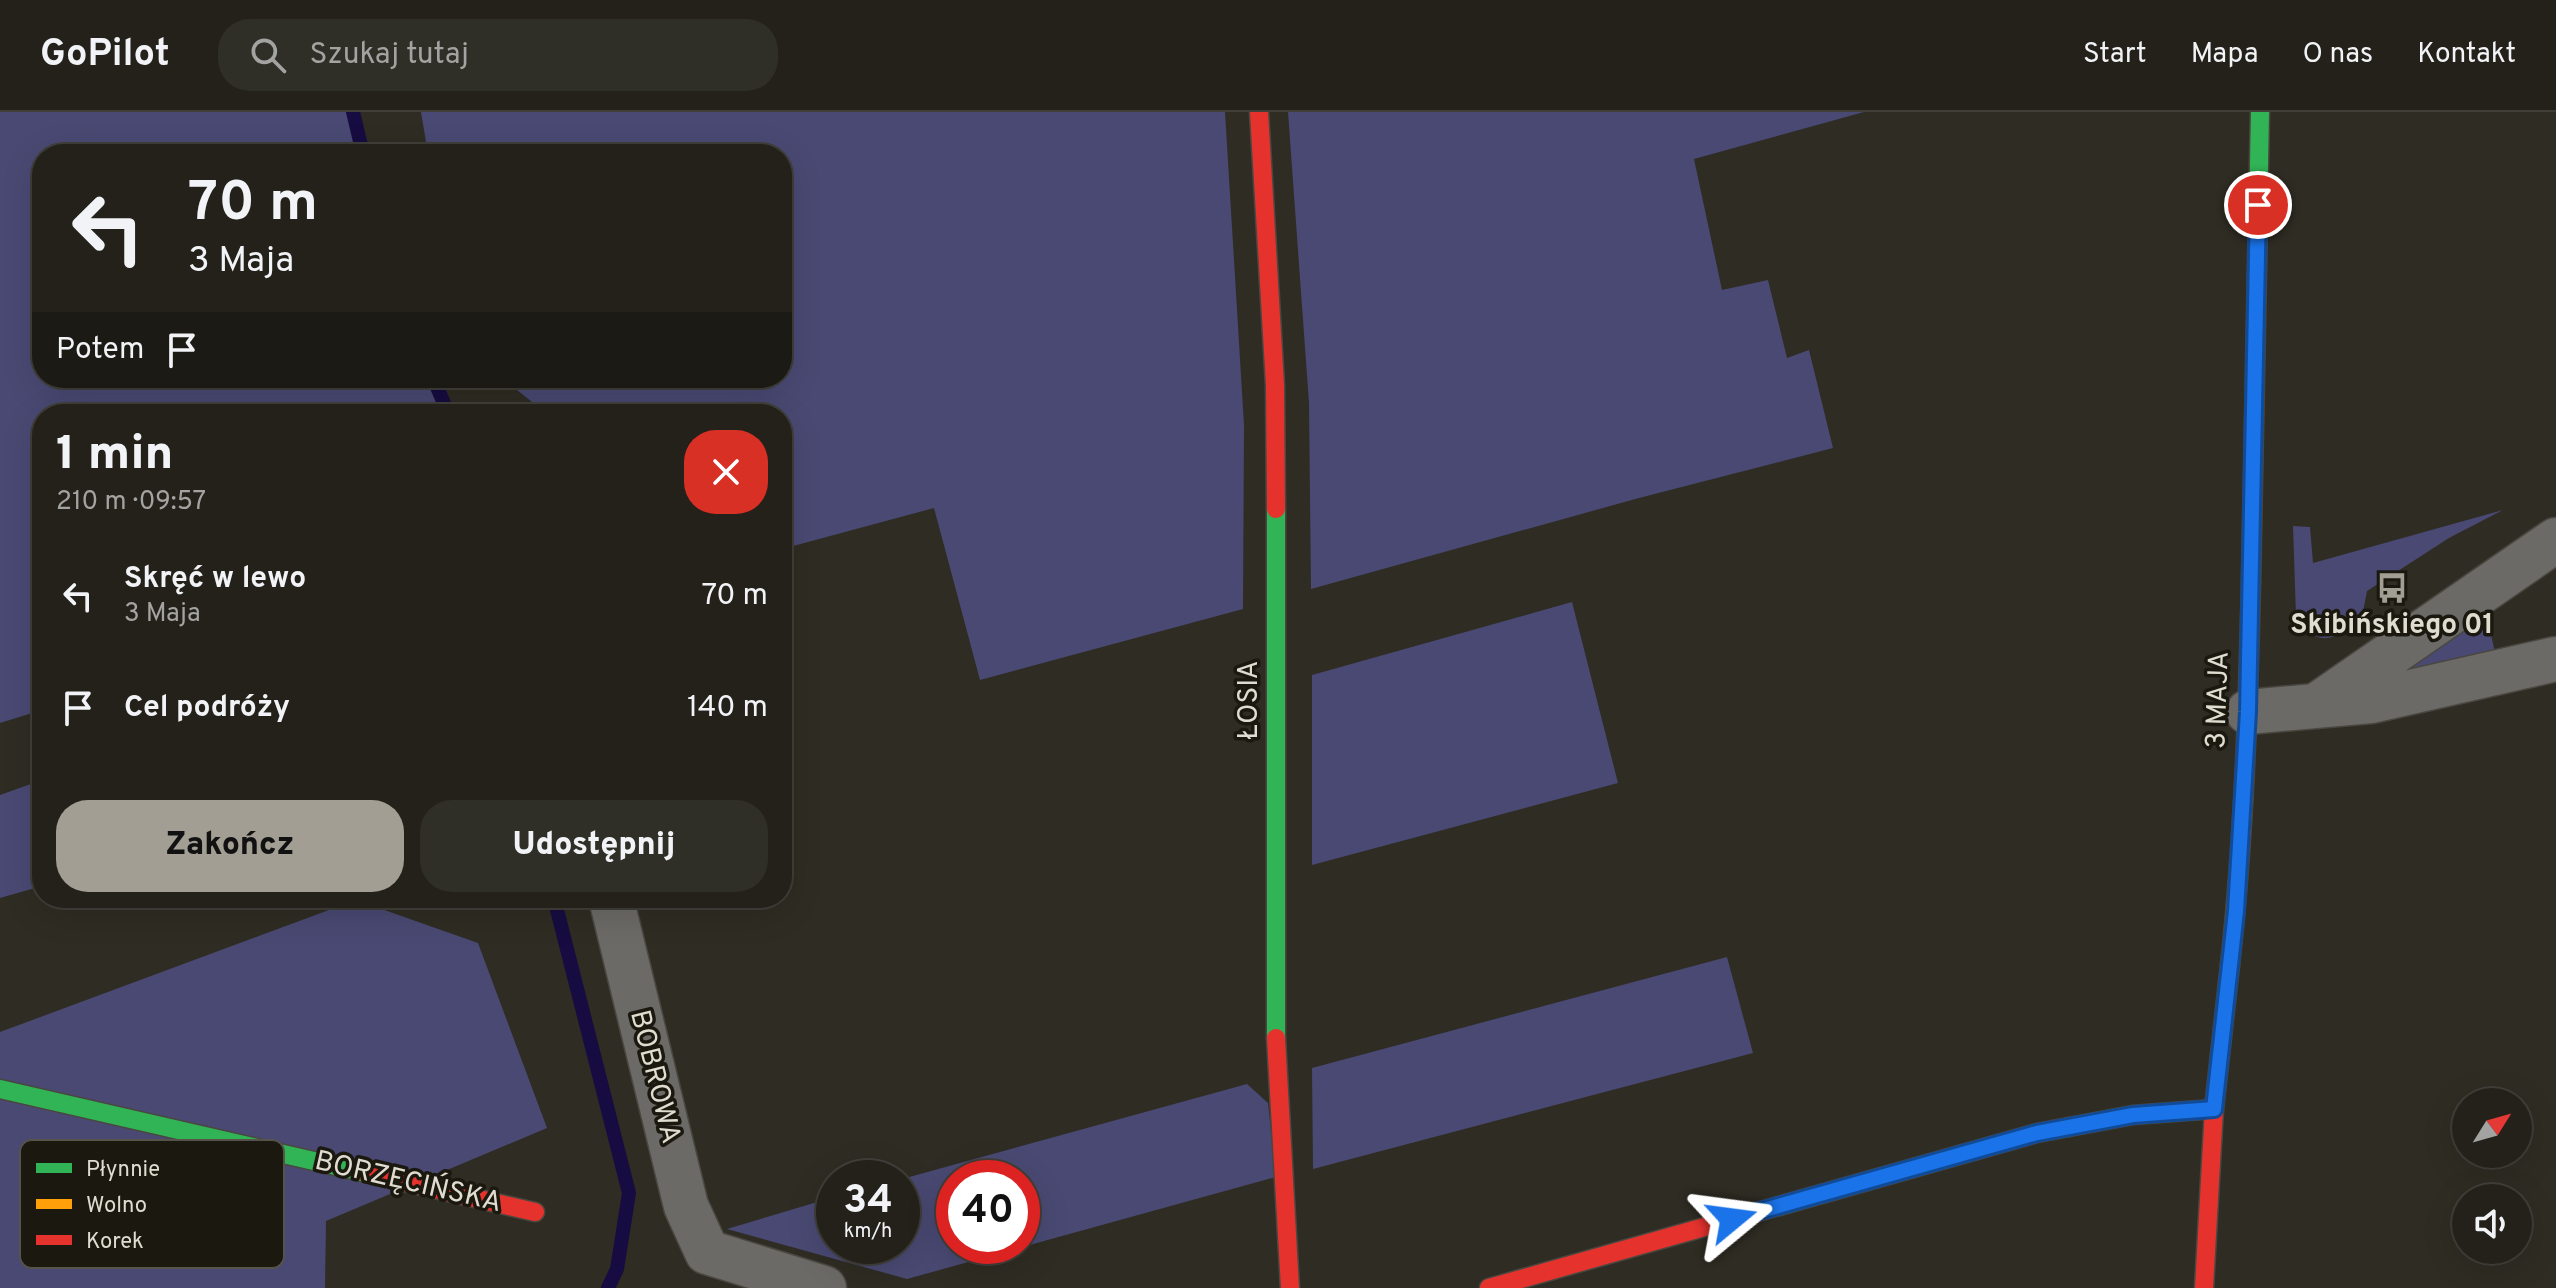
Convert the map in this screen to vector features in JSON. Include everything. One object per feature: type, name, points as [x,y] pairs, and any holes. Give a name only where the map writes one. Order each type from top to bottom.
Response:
[{"type":"street","name":"ŁOSIA","points":[[1259,112],[1275,385],[1278,666],[1276,1050],[1290,1288]]},
{"type":"street","name":"3 MAJA","points":[[2204,1288],[2214,1109],[2236,911],[2248,712],[2260,112]]},
{"type":"street","points":[[2318,704],[2556,540]]},
{"type":"street","points":[[2248,712],[2371,701],[2556,659]]},
{"type":"street","name":"BOBROWA","points":[[613,908],[682,1192],[707,1252],[824,1288]]},
{"type":"street","name":"BORZĘCIŃSKA","points":[[0,1089],[222,1140]]},
{"type":"street","points":[[1489,1288],[2037,1133],[2133,1115],[2214,1109]]},
{"type":"street","name":"BORZĘCIŃSKA","points":[[284,1154],[535,1212]]},
{"type":"shaded area","points":[[0,112],[351,112],[355,144],[32,144],[32,388],[431,388],[443,404],[32,404],[32,713],[0,723]]},
{"type":"shaded area","points":[[421,112],[1225,112],[1244,425],[1243,609],[980,680],[934,508],[792,546],[792,404],[534,404],[514,388],[792,388],[792,144],[426,144]]},
{"type":"shaded area","points":[[1288,112],[1864,112],[1694,159],[1722,290],[1768,280],[1787,358],[1809,350],[1833,448],[1311,589],[1309,403]]},
{"type":"shaded area","points":[[2503,510],[2449,538],[2367,591],[2361,622],[2342,633],[2334,637],[2318,637],[2310,633],[2296,616],[2293,526],[2310,527],[2313,563]]},
{"type":"shaded area","points":[[1572,602],[1618,783],[1312,865],[1312,675]]},
{"type":"shaded area","points":[[2486,612],[2496,657],[2407,673],[2405,669]]},
{"type":"shaded area","points":[[32,784],[32,889],[0,898],[0,795]]},
{"type":"shaded area","points":[[334,908],[379,908],[478,943],[547,1128],[326,1221],[325,1288],[0,1288],[0,1032]]},
{"type":"shaded area","points":[[1727,957],[1753,1053],[1313,1169],[1312,1068]]},
{"type":"shaded area","points":[[1247,1084],[1268,1103],[1276,1177],[1040,1242],[1040,1160],[971,1160]]},
{"type":"shaded area","points":[[936,1170],[936,1264],[961,1264],[907,1279],[853,1264],[920,1264],[920,1174]]},
{"type":"shaded area","points":[[816,1202],[816,1254],[727,1229]]},
{"type":"waterway","points":[[353,112],[361,144]]},
{"type":"waterway","points":[[437,388],[444,404]]},
{"type":"waterway","points":[[557,908],[629,1193],[617,1269],[608,1288]]},
{"type":"traffic: fast","points":[[2251,582],[2260,112]]},
{"type":"traffic: fast","points":[[1276,509],[1276,1038]]},
{"type":"traffic: fast","points":[[0,1089],[222,1140]]},
{"type":"traffic: fast","points":[[2069,1127],[2133,1115],[2214,1109]]},
{"type":"traffic: fast","points":[[284,1154],[366,1173]]},
{"type":"traffic: slow","points":[[2230,965],[2242,822],[2251,582]]},
{"type":"traffic: jam","points":[[1259,112],[1275,385],[1276,509]]},
{"type":"traffic: jam","points":[[2204,1288],[2214,1109],[2230,965]]},
{"type":"traffic: jam","points":[[1276,1038],[1290,1288]]},
{"type":"traffic: jam","points":[[1489,1288],[2037,1133],[2069,1127]]},
{"type":"traffic: jam","points":[[366,1173],[535,1212]]},
{"type":"place","name":"Skibińskiego 01","points":[[2392,588]]},
{"type":"route","points":[[1732,1219],[2037,1133],[2133,1115],[2214,1109],[2236,911],[2248,712],[2258,205]]}]
